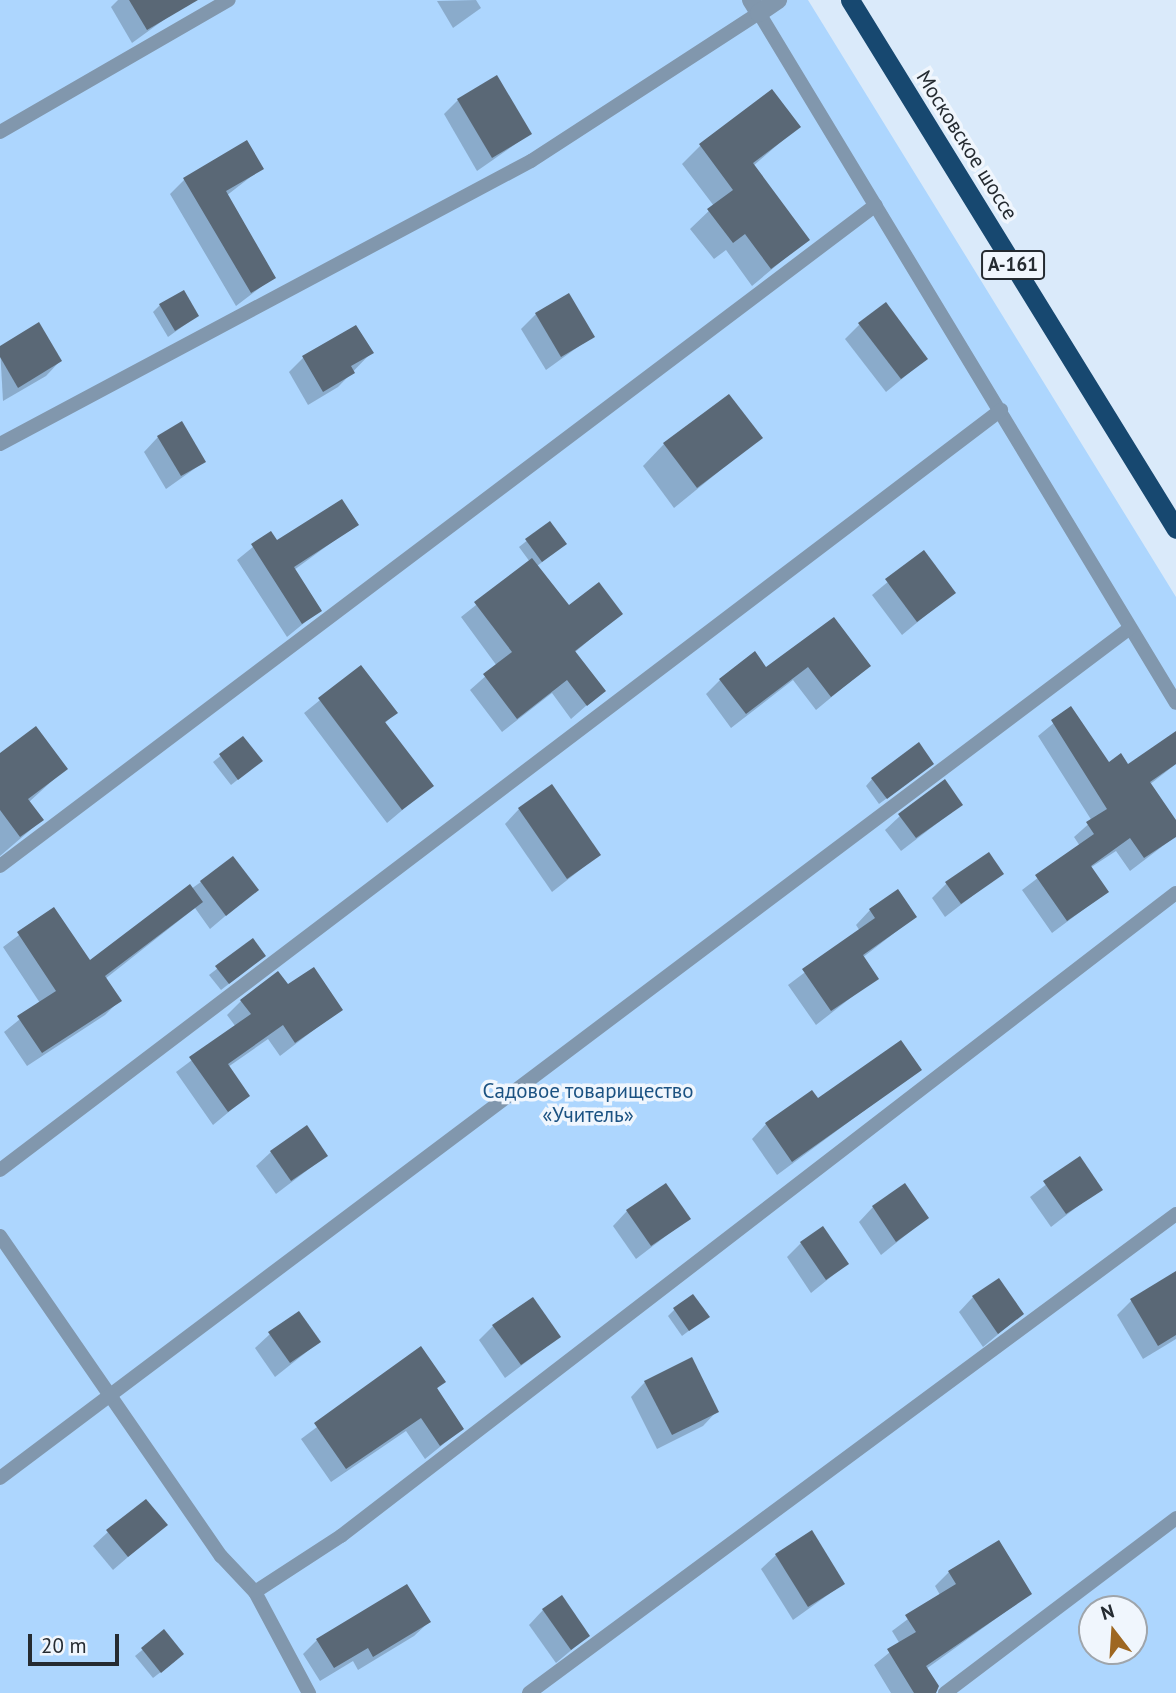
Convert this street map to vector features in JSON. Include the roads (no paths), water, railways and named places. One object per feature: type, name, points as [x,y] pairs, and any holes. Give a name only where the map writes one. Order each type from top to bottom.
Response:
[{"type":"highway","name":"Московское шоссе","points":[[850,0],[1176,529]]},
{"type":"street","points":[[755,7],[778,0]]},
{"type":"lane","points":[[0,132],[229,0]]},
{"type":"lane","points":[[0,444],[531,161],[755,7],[1001,410],[1176,704]]},
{"type":"lane","points":[[0,866],[876,205]]},
{"type":"lane","points":[[0,1170],[1001,410]]},
{"type":"lane","points":[[0,1478],[110,1399],[1130,628]]},
{"type":"lane","points":[[255,1592],[341,1536],[1176,893]]},
{"type":"lane","points":[[529,1693],[1176,1214]]},
{"type":"lane","points":[[0,1236],[110,1399],[221,1556],[255,1592],[309,1693]]},
{"type":"lane","points":[[945,1693],[1176,1518]]},
{"type":"park label","name":"Садовое товарищество «Учитель»","points":[[588,1103]]}]
